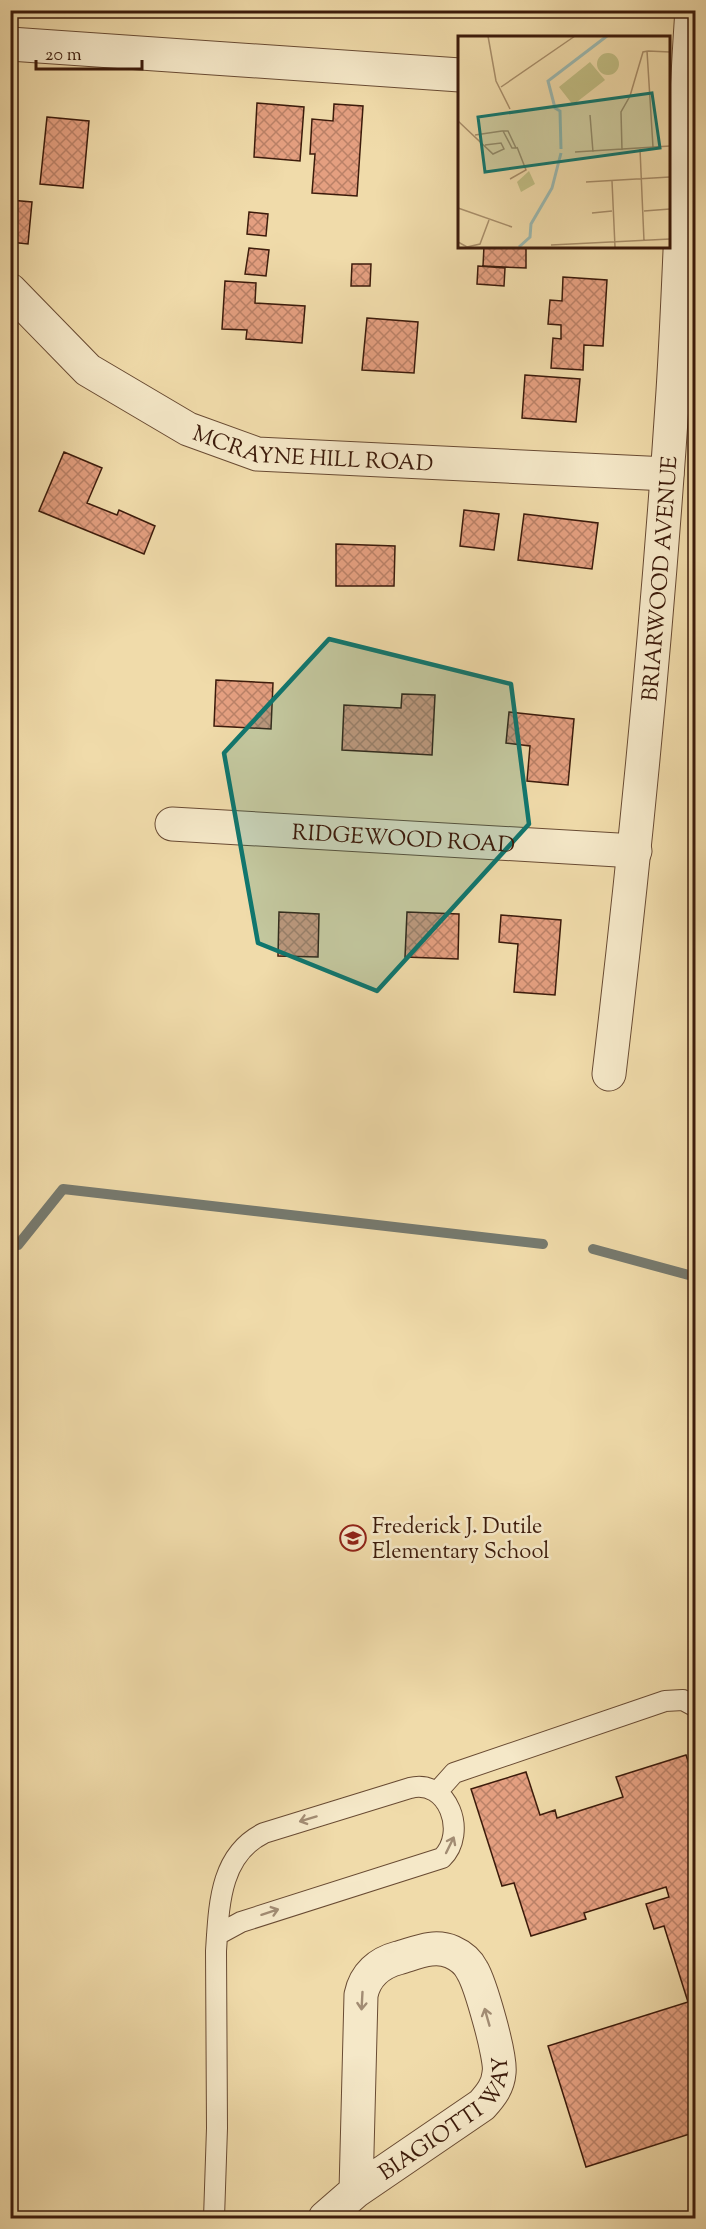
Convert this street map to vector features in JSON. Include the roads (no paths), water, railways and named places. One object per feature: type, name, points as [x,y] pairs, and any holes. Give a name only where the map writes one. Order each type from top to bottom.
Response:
[{"type":"street","name":"BRIARWOOD AVENUE","points":[[609,1074],[635,851],[666,474],[688,246],[678,90],[692,10]]},
{"type":"street","points":[[10,44],[458,75]]},
{"type":"street","name":"MCRAYNE HILL ROAD","points":[[10,290],[88,370],[188,429],[257,454],[666,474]]},
{"type":"street","name":"RIDGEWOOD ROAD","points":[[172,824],[635,851]]},
{"type":"street","name":"BIAGIOTTI WAY","points":[[325,2218],[356,2191],[478,2108],[495,2089],[500,2069],[499,2059],[477,1980],[465,1961],[451,1952],[429,1949],[388,1961],[376,1968],[365,1982],[362,1995],[356,2191]]},
{"type":"lane","points":[[437,1792],[454,1773],[665,1701],[683,1700],[696,1707]]},
{"type":"lane","points":[[214,2218],[217,2128],[217,1935],[227,1874],[239,1851],[255,1837],[264,1833],[410,1788],[426,1787],[437,1792],[448,1805],[454,1828],[452,1844],[442,1857],[241,1922],[217,1935]]},
{"type":"waterway","points":[[10,1246],[18,1245],[63,1189],[543,1244]]},
{"type":"waterway","points":[[593,1249],[696,1277]]},
{"type":"place","name":"Frederick J. Dutile Elementary School","points":[[353,1538]]}]
